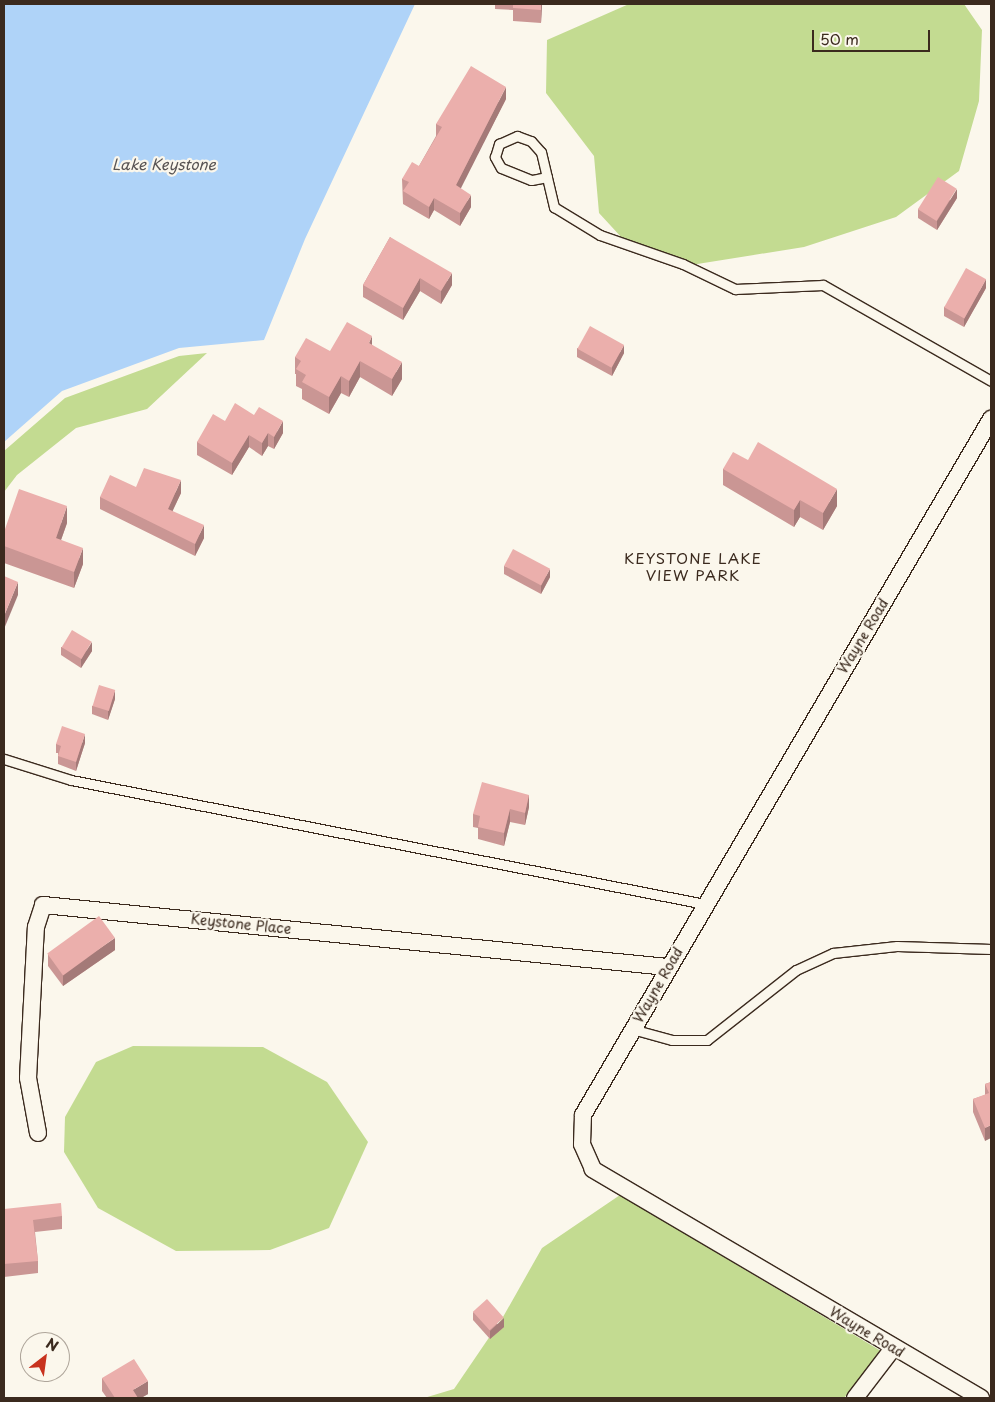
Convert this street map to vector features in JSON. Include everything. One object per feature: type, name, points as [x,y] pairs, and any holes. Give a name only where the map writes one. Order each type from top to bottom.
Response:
[{"type":"street","name":"Wayne Road","points":[[981,1398],[593,1169],[582,1144],[583,1115],[668,967],[991,419]]},
{"type":"street","name":"Keystone Place","points":[[38,1133],[28,1078],[36,927],[43,905],[668,967]]},
{"type":"street","points":[[855,1398],[894,1347]]},
{"type":"lane","points":[[546,177],[531,180],[501,168],[494,157],[499,144],[517,136],[530,142],[541,152],[554,206],[600,235],[683,264],[735,289],[823,285],[991,381]]},
{"type":"lane","points":[[4,759],[71,780],[705,904]]},
{"type":"lane","points":[[632,1029],[672,1040],[707,1040],[796,970],[833,953],[897,946],[991,949]]},
{"type":"green space","points":[[629,4],[964,4],[982,30],[979,101],[959,171],[896,217],[804,247],[691,265],[634,251],[599,213],[594,156],[546,93],[547,40]]},
{"type":"green space","points":[[207,353],[147,409],[76,428],[17,475],[4,492],[4,451],[65,398],[179,356]]},
{"type":"green space","points":[[133,1046],[263,1047],[327,1082],[368,1142],[329,1228],[270,1250],[176,1251],[98,1208],[64,1152],[65,1117],[96,1062]]},
{"type":"green space","points":[[620,1195],[881,1351],[844,1398],[424,1398],[454,1389],[503,1317],[542,1248]]},
{"type":"water","name":"Lake Keystone","points":[[4,4],[415,4],[305,239],[264,340],[179,348],[62,391],[4,442]]},
{"type":"building","points":[[513,4],[541,4],[541,10],[513,8]]},
{"type":"building","points":[[471,66],[506,87],[456,185],[471,195],[460,213],[434,198],[429,207],[403,191],[409,182],[402,179],[412,162],[419,166],[442,127],[436,124]]},
{"type":"building","points":[[938,177],[957,189],[937,221],[918,209]]},
{"type":"building","points":[[390,237],[452,273],[441,291],[420,278],[403,308],[363,285]]},
{"type":"building","points":[[966,268],[986,279],[964,319],[944,307]]},
{"type":"building","points":[[347,322],[372,336],[369,343],[402,362],[392,379],[360,361],[349,381],[341,376],[329,397],[302,382],[306,375],[296,369],[301,361],[295,357],[306,338],[330,351]]},
{"type":"building","points":[[590,326],[624,345],[612,368],[577,349]]},
{"type":"building","points":[[235,403],[254,415],[259,407],[283,421],[274,437],[268,433],[262,443],[249,435],[232,463],[197,442],[213,414],[225,421]]},
{"type":"building","points":[[758,442],[837,489],[823,513],[800,500],[794,510],[723,469],[733,452],[748,460]]},
{"type":"building","points":[[144,468],[181,480],[168,509],[204,525],[195,544],[100,497],[110,475],[136,487]]},
{"type":"building","points":[[19,489],[67,506],[56,538],[83,548],[74,572],[4,546],[4,532]]},
{"type":"building","points":[[513,549],[550,569],[541,585],[504,566]]},
{"type":"building","points":[[4,576],[18,582],[4,616]]},
{"type":"building","points":[[72,630],[92,642],[81,659],[62,647]]},
{"type":"building","points":[[99,685],[115,690],[109,711],[93,706]]},
{"type":"building","points":[[62,726],[85,734],[76,762],[58,756],[61,746],[56,744]]},
{"type":"building","points":[[482,782],[529,795],[525,813],[510,809],[504,833],[478,827],[480,816],[473,814]]},
{"type":"building","points":[[99,916],[115,938],[63,975],[47,954]]},
{"type":"building","points":[[991,1082],[991,1125],[985,1128],[973,1099],[989,1093],[985,1084]]},
{"type":"building","points":[[61,1203],[62,1216],[33,1220],[38,1261],[4,1264],[4,1209]]},
{"type":"building","points":[[487,1299],[504,1318],[490,1330],[473,1312]]},
{"type":"building","points":[[134,1359],[148,1381],[133,1390],[138,1398],[115,1398],[102,1378]]},
{"type":"district","name":"KEYSTONE LAKE VIEW PARK","points":[[693,566]]}]
